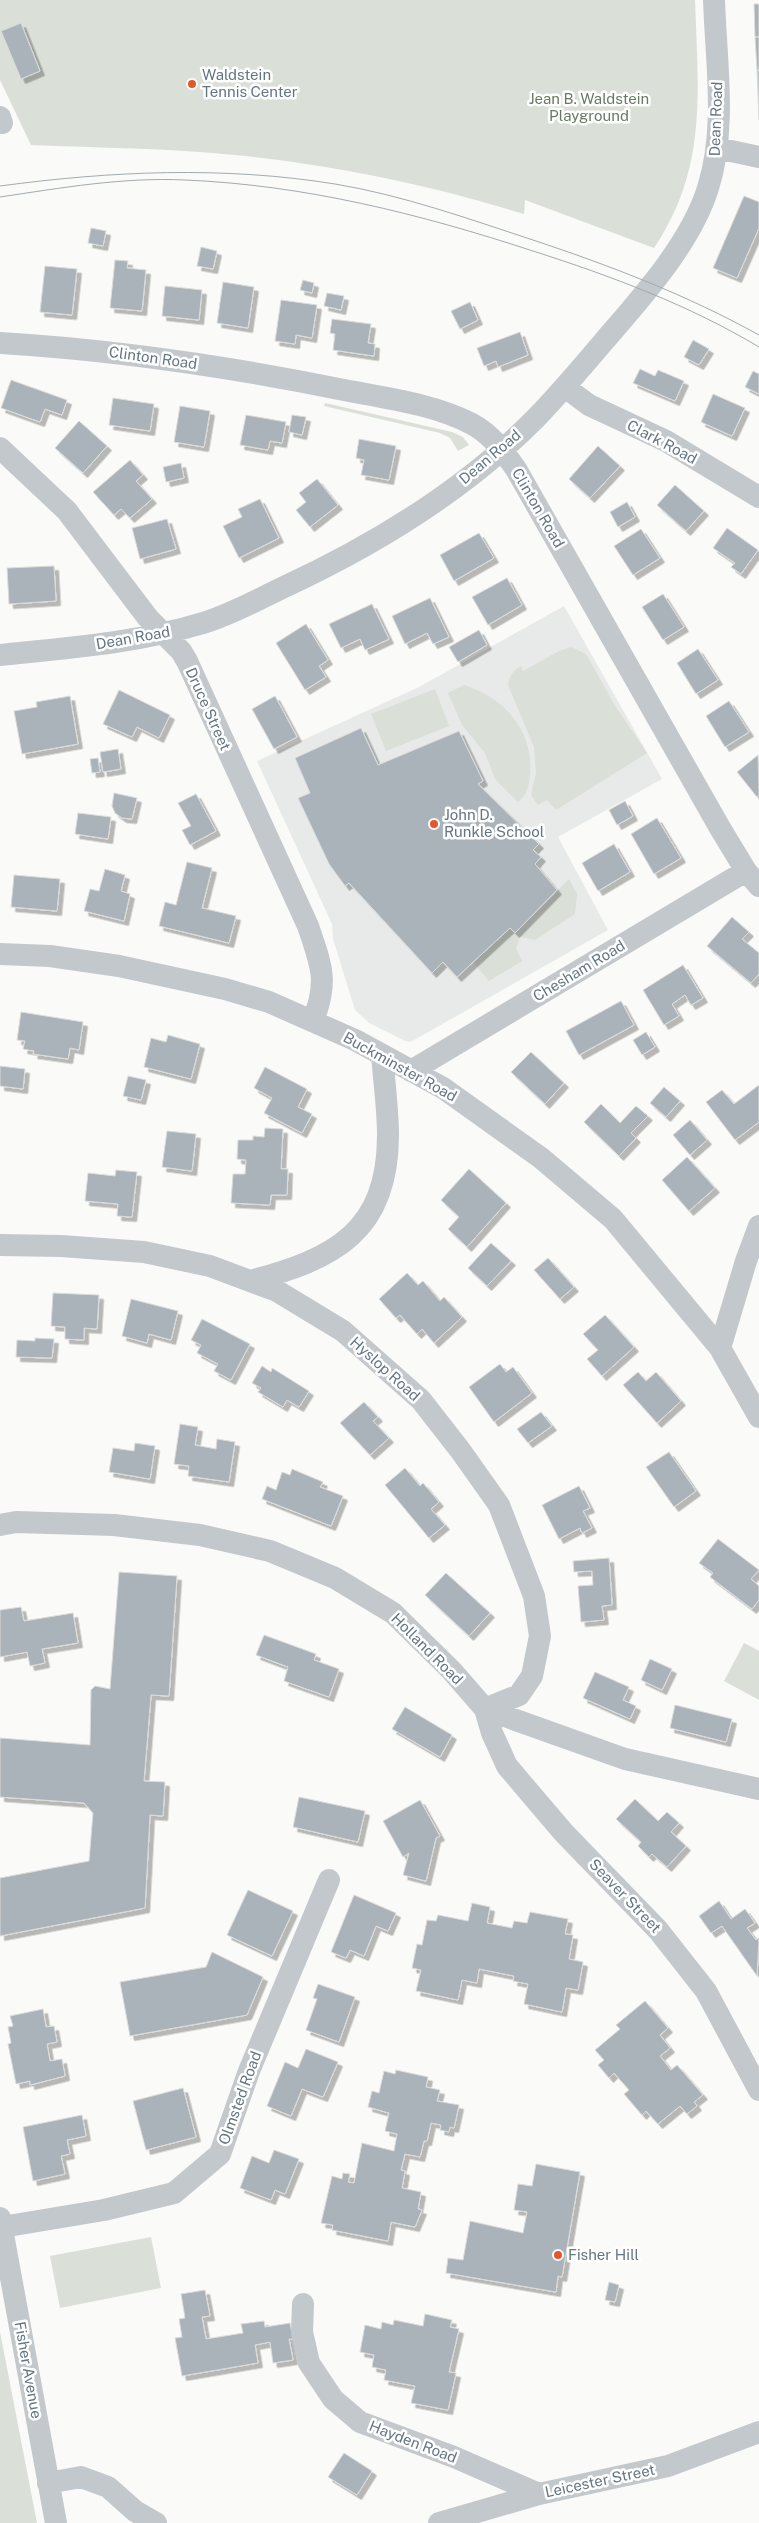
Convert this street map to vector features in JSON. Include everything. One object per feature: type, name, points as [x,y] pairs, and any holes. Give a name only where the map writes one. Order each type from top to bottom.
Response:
[{"type":"street","name":"Dean Road","points":[[0,654],[77,647],[163,633],[206,622],[337,562],[411,518],[502,449],[565,387],[618,325],[668,262],[704,200],[717,148],[718,123],[714,0]]},
{"type":"street","points":[[717,148],[759,157]]},
{"type":"street","name":"Clinton Road","points":[[0,343],[107,352],[202,364],[366,394],[423,407],[461,419],[480,429],[502,449],[516,469],[753,878]]},
{"type":"street","name":"Clark Road","points":[[565,387],[589,405],[666,441],[759,497]]},
{"type":"street","name":"Druce Street","points":[[0,448],[67,511],[148,618],[180,651],[186,661],[308,926],[320,961],[324,985],[314,1021]]},
{"type":"street","name":"Chesham Road","points":[[411,1071],[753,878]]},
{"type":"street","name":"Buckminster Road","points":[[0,954],[50,956],[119,966],[269,1002],[314,1021],[443,1088],[541,1158],[613,1219],[720,1348],[759,1417]]},
{"type":"street","points":[[250,1281],[291,1269],[320,1257],[343,1243],[358,1230],[369,1215],[379,1196],[388,1157],[388,1126],[382,1055]]},
{"type":"street","points":[[720,1348],[746,1261],[759,1226]]},
{"type":"street","name":"Hyslop Road","points":[[0,1245],[62,1246],[144,1252],[210,1266],[277,1291],[343,1331],[414,1394],[460,1450],[498,1505],[523,1564],[534,1596],[540,1636],[532,1676],[519,1695],[485,1709]]},
{"type":"street","name":"Holland Road","points":[[0,1524],[16,1522],[114,1525],[200,1535],[270,1551],[335,1578],[393,1613],[452,1671],[485,1709],[625,1759],[759,1789]]},
{"type":"street","name":"Seaver Street","points":[[485,1709],[492,1733],[507,1766],[564,1833],[658,1930],[700,1984],[732,2037],[759,2090]]},
{"type":"street","name":"Olmsted Road","points":[[1,2223],[104,2210],[174,2193],[220,2154],[249,2071],[329,1880]]},
{"type":"street","name":"Fisher Avenue","points":[[1,2223],[56,2523]]},
{"type":"street","name":"Hayden Road","points":[[304,2304],[302,2332],[309,2363],[333,2399],[360,2422],[454,2457],[539,2494]]},
{"type":"street","name":"Leicester Street","points":[[439,2523],[539,2494],[668,2466],[759,2432]]},
{"type":"street","points":[[48,2482],[80,2477],[108,2487],[135,2511],[156,2523]]},
{"type":"shaded area","name":"John D. Runkle School","points":[[564,606],[662,779],[558,837],[608,930],[416,1039],[410,1042],[405,1041],[369,1023],[355,1010],[333,939],[332,924],[257,761],[419,687]]},
{"type":"green space","name":"Jean B. Waldstein Playground","points":[[0,0],[695,0],[698,97],[696,128],[684,188],[671,218],[654,248],[525,200],[524,214],[417,185],[309,164],[184,151],[31,145],[0,80]]},
{"type":"green space","points":[[325,403],[452,432],[463,437],[469,445],[458,451],[450,438],[440,433],[324,406]]},
{"type":"green space","points":[[571,647],[586,654],[614,704],[647,753],[556,810],[547,800],[538,805],[531,795],[536,773],[534,747],[508,685],[512,674],[521,666],[523,671],[559,651]]},
{"type":"green space","points":[[464,685],[492,698],[504,707],[514,718],[521,730],[527,744],[530,759],[530,775],[527,790],[518,802],[495,779],[485,753],[462,725],[448,693]]},
{"type":"green space","points":[[435,689],[449,726],[386,751],[371,714]]},
{"type":"green space","points":[[569,879],[577,894],[575,914],[535,940],[520,937],[516,948],[522,961],[489,981],[473,962],[510,928],[516,932]]},
{"type":"green space","points":[[744,1643],[759,1651],[759,1700],[724,1681]]},
{"type":"green space","points":[[151,2237],[161,2288],[60,2308],[50,2256]]},
{"type":"green space","points":[[0,2332],[37,2523],[0,2523]]},
{"type":"building","points":[[754,4],[759,4],[759,37],[755,37]]},
{"type":"building","points":[[21,23],[40,71],[21,79],[1,31]]},
{"type":"building","points":[[755,37],[759,37],[759,70],[757,70]]},
{"type":"building","points":[[757,70],[759,70],[759,120]]},
{"type":"building","points":[[744,196],[759,202],[759,228],[737,278],[713,268]]},
{"type":"building","points":[[91,228],[106,231],[103,246],[88,243]]},
{"type":"building","points":[[201,247],[217,251],[213,269],[197,266]]},
{"type":"building","points":[[115,260],[128,261],[127,268],[146,270],[142,311],[110,308]]},
{"type":"building","points":[[45,266],[77,269],[72,315],[40,312]]},
{"type":"building","points":[[303,280],[314,283],[312,293],[300,290]]},
{"type":"building","points":[[223,282],[254,287],[248,328],[217,323]]},
{"type":"building","points":[[165,286],[202,290],[199,320],[162,316]]},
{"type":"building","points":[[327,293],[344,296],[341,310],[324,306]]},
{"type":"building","points":[[281,300],[317,305],[312,338],[296,335],[295,344],[275,341]]},
{"type":"building","points":[[470,302],[478,320],[460,329],[451,311]]},
{"type":"building","points":[[332,319],[371,324],[368,343],[375,344],[374,356],[333,350],[335,334],[330,333]]},
{"type":"building","points":[[520,332],[528,355],[498,367],[496,361],[484,366],[477,348]]},
{"type":"building","points":[[693,340],[709,349],[699,365],[684,357]]},
{"type":"building","points":[[640,369],[655,376],[658,370],[684,381],[675,401],[633,383]]},
{"type":"building","points":[[753,371],[759,374],[759,394],[745,387]]},
{"type":"building","points":[[11,380],[67,400],[62,415],[45,409],[40,422],[1,408]]},
{"type":"building","points":[[713,394],[745,408],[732,436],[701,422]]},
{"type":"building","points":[[113,398],[154,404],[150,431],[109,425]]},
{"type":"building","points":[[180,406],[210,411],[204,447],[174,442]]},
{"type":"building","points":[[246,415],[286,422],[282,443],[270,441],[268,450],[240,445]]},
{"type":"building","points":[[292,415],[306,417],[302,435],[289,432]]},
{"type":"building","points":[[79,421],[107,446],[83,473],[55,448]]},
{"type":"building","points":[[359,439],[396,446],[389,480],[361,475],[364,460],[356,458]]},
{"type":"building","points":[[598,446],[620,466],[590,498],[569,479]]},
{"type":"building","points":[[130,460],[143,475],[136,481],[152,499],[130,518],[121,509],[114,515],[93,492]]},
{"type":"building","points":[[181,463],[184,478],[166,482],[163,467]]},
{"type":"building","points":[[317,479],[338,505],[310,527],[296,510],[306,502],[299,493]]},
{"type":"building","points":[[675,485],[704,511],[686,531],[657,505]]},
{"type":"building","points":[[260,499],[279,538],[239,558],[223,526],[242,517],[238,509]]},
{"type":"building","points":[[627,502],[635,517],[618,527],[610,512]]},
{"type":"building","points":[[167,519],[176,549],[140,559],[132,528]]},
{"type":"building","points":[[727,528],[758,550],[741,574],[731,567],[735,563],[713,548]]},
{"type":"building","points":[[641,529],[660,558],[633,575],[614,546]]},
{"type":"building","points":[[479,533],[494,558],[454,581],[440,555]]},
{"type":"building","points":[[54,566],[56,601],[9,604],[7,568]]},
{"type":"building","points":[[507,578],[522,605],[488,625],[472,597]]},
{"type":"building","points":[[663,594],[684,627],[663,640],[642,607]]},
{"type":"building","points":[[430,598],[449,637],[433,644],[427,633],[405,644],[392,616]]},
{"type":"building","points":[[372,604],[389,639],[365,650],[360,639],[341,648],[329,624]]},
{"type":"building","points":[[306,624],[328,660],[319,666],[326,677],[305,690],[276,643]]},
{"type":"building","points":[[479,630],[487,645],[458,662],[449,647]]},
{"type":"building","points":[[698,649],[718,680],[696,694],[677,663]]},
{"type":"building","points":[[119,690],[170,715],[159,738],[137,727],[132,737],[103,724]]},
{"type":"building","points":[[70,696],[78,744],[22,754],[14,711],[37,707],[36,702]]},
{"type":"building","points":[[275,696],[297,737],[274,749],[252,709]]},
{"type":"building","points":[[729,701],[749,732],[725,747],[706,716]]},
{"type":"building","name":"John D. Runkle School","points":[[361,728],[378,765],[459,731],[483,781],[478,784],[539,844],[533,850],[541,857],[535,864],[557,890],[515,933],[510,928],[457,977],[443,962],[432,973],[349,883],[345,886],[329,864],[298,798],[310,793],[295,758]]},
{"type":"building","points":[[118,749],[121,769],[103,772],[100,752]]},
{"type":"building","points":[[758,755],[759,795],[757,797],[737,772]]},
{"type":"building","points":[[98,758],[100,772],[92,773],[90,759]]},
{"type":"building","points":[[114,793],[137,798],[132,819],[122,818],[115,813],[112,806]]},
{"type":"building","points":[[196,794],[216,831],[190,845],[182,830],[191,826],[178,803]]},
{"type":"building","points":[[625,801],[633,816],[617,825],[609,810]]},
{"type":"building","points":[[78,813],[111,817],[108,839],[75,834]]},
{"type":"building","points":[[657,818],[681,858],[654,874],[631,834]]},
{"type":"building","points":[[614,844],[630,872],[598,891],[582,863]]},
{"type":"building","points":[[187,862],[212,868],[202,908],[236,916],[229,943],[159,926],[165,902],[176,905]]},
{"type":"building","points":[[105,869],[125,875],[121,891],[130,894],[124,921],[84,911],[90,889],[99,891]]},
{"type":"building","points":[[14,875],[60,879],[57,911],[11,907]]},
{"type":"building","points":[[732,917],[749,932],[742,939],[759,953],[759,974],[751,983],[707,946]]},
{"type":"building","points":[[683,965],[703,998],[691,1005],[685,995],[672,1004],[679,1016],[664,1025],[643,990]]},
{"type":"building","points":[[621,1001],[634,1025],[579,1055],[566,1031]]},
{"type":"building","points":[[21,1012],[83,1022],[79,1050],[70,1048],[68,1059],[33,1054],[34,1051],[23,1049],[25,1041],[17,1040]]},
{"type":"building","points":[[646,1032],[655,1047],[642,1055],[633,1040]]},
{"type":"building","points":[[168,1035],[200,1044],[191,1079],[144,1067],[151,1038],[166,1042]]},
{"type":"building","points":[[531,1052],[564,1083],[545,1104],[511,1072]]},
{"type":"building","points":[[0,1066],[25,1069],[23,1089],[0,1086]]},
{"type":"building","points":[[265,1067],[307,1089],[298,1107],[312,1114],[302,1133],[264,1113],[272,1098],[254,1088]]},
{"type":"building","points":[[128,1076],[146,1080],[141,1100],[123,1096]]},
{"type":"building","points":[[759,1085],[759,1122],[735,1140],[706,1102],[722,1090],[734,1104]]},
{"type":"building","points":[[664,1087],[680,1101],[666,1117],[650,1103]]},
{"type":"building","points":[[601,1104],[620,1123],[636,1106],[648,1116],[631,1133],[636,1138],[619,1156],[584,1122]]},
{"type":"building","points":[[690,1120],[707,1140],[690,1155],[673,1135]]},
{"type":"building","points":[[265,1128],[283,1129],[281,1169],[288,1169],[287,1195],[271,1195],[270,1205],[231,1203],[233,1174],[245,1174],[246,1160],[237,1159],[238,1140],[253,1140],[253,1136],[264,1137]]},
{"type":"building","points":[[167,1131],[196,1134],[192,1171],[162,1167]]},
{"type":"building","points":[[687,1157],[715,1188],[689,1211],[662,1180]]},
{"type":"building","points":[[469,1169],[506,1203],[467,1247],[448,1229],[459,1217],[441,1200]]},
{"type":"building","points":[[116,1170],[137,1172],[132,1217],[117,1216],[118,1204],[85,1201],[88,1173],[115,1176]]},
{"type":"building","points":[[491,1243],[511,1261],[487,1286],[468,1268]]},
{"type":"building","points":[[548,1258],[574,1287],[560,1299],[534,1270]]},
{"type":"building","points":[[407,1273],[418,1285],[423,1281],[440,1301],[444,1297],[462,1317],[434,1343],[422,1329],[417,1334],[400,1315],[396,1318],[379,1299]]},
{"type":"building","points":[[53,1293],[99,1295],[97,1329],[84,1328],[84,1340],[65,1339],[65,1327],[51,1326]]},
{"type":"building","points":[[131,1299],[178,1311],[171,1340],[149,1334],[147,1343],[122,1336]]},
{"type":"building","points":[[605,1315],[634,1347],[602,1376],[587,1359],[598,1350],[583,1334]]},
{"type":"building","points":[[202,1319],[250,1344],[231,1380],[214,1371],[218,1364],[197,1353],[201,1345],[191,1340]]},
{"type":"building","points":[[35,1338],[54,1339],[52,1358],[16,1357],[17,1340],[35,1341]]},
{"type":"building","points":[[500,1364],[506,1372],[513,1367],[532,1393],[494,1422],[469,1387]]},
{"type":"building","points":[[262,1366],[271,1372],[272,1368],[309,1391],[299,1407],[287,1400],[283,1407],[258,1392],[261,1388],[252,1383]]},
{"type":"building","points":[[638,1372],[646,1381],[656,1372],[681,1401],[657,1423],[623,1385]]},
{"type":"building","points":[[364,1402],[378,1417],[373,1421],[389,1438],[370,1455],[340,1423]]},
{"type":"building","points":[[541,1412],[552,1426],[528,1443],[517,1429]]},
{"type":"building","points":[[180,1424],[198,1427],[195,1445],[216,1449],[217,1439],[235,1442],[229,1482],[188,1476],[189,1466],[174,1464]]},
{"type":"building","points":[[135,1443],[155,1446],[150,1479],[109,1472],[113,1448],[134,1451]]},
{"type":"building","points":[[669,1452],[696,1491],[674,1507],[646,1467]]},
{"type":"building","points":[[405,1468],[420,1486],[423,1483],[439,1502],[431,1509],[445,1525],[429,1538],[385,1485]]},
{"type":"building","points":[[292,1469],[323,1482],[320,1487],[343,1496],[331,1526],[262,1499],[267,1486],[276,1490],[282,1472],[290,1475]]},
{"type":"building","points":[[579,1486],[590,1508],[583,1511],[592,1528],[582,1533],[580,1528],[559,1539],[542,1505]]},
{"type":"building","points":[[718,1539],[759,1570],[751,1579],[759,1586],[759,1600],[752,1609],[710,1577],[713,1573],[699,1563]]},
{"type":"building","points":[[609,1558],[612,1605],[602,1606],[604,1620],[581,1622],[578,1586],[593,1585],[592,1571],[574,1572],[573,1561]]},
{"type":"building","points":[[119,1572],[177,1576],[169,1696],[151,1695],[144,1781],[165,1782],[163,1816],[150,1815],[145,1908],[0,1936],[0,1878],[89,1861],[93,1813],[84,1803],[0,1797],[0,1738],[90,1745],[91,1690],[95,1686],[110,1689]]},
{"type":"building","points":[[446,1573],[490,1613],[469,1636],[425,1595]]},
{"type":"building","points":[[21,1607],[24,1621],[73,1613],[78,1643],[42,1649],[45,1663],[30,1666],[27,1652],[0,1657],[0,1610]]},
{"type":"building","points":[[264,1635],[316,1654],[314,1660],[339,1669],[329,1697],[284,1681],[288,1667],[256,1655]]},
{"type":"building","points":[[650,1659],[672,1669],[662,1690],[641,1680]]},
{"type":"building","points":[[595,1672],[629,1687],[623,1700],[636,1706],[630,1719],[583,1698]]},
{"type":"building","points":[[675,1705],[732,1719],[726,1742],[670,1728]]},
{"type":"building","points":[[405,1707],[452,1735],[440,1757],[392,1729]]},
{"type":"building","points":[[299,1797],[365,1811],[358,1842],[293,1827]]},
{"type":"building","points":[[635,1799],[658,1821],[667,1812],[679,1823],[671,1832],[686,1846],[667,1867],[652,1854],[649,1857],[638,1846],[641,1842],[616,1819]]},
{"type":"building","points":[[420,1800],[440,1836],[436,1838],[426,1881],[403,1875],[409,1853],[403,1857],[383,1821]]},
{"type":"building","points":[[248,1890],[293,1911],[272,1956],[227,1935]]},
{"type":"building","points":[[354,1895],[396,1913],[388,1931],[376,1926],[364,1956],[350,1950],[346,1958],[331,1952]]},
{"type":"building","points":[[719,1901],[731,1919],[745,1909],[755,1923],[747,1928],[756,1940],[759,1938],[757,1976],[722,1926],[711,1933],[699,1916]]},
{"type":"building","points":[[472,1903],[490,1907],[487,1923],[512,1928],[514,1921],[527,1923],[530,1912],[568,1919],[565,1934],[573,1935],[569,1959],[583,1962],[578,1990],[566,1988],[562,2012],[524,2004],[528,1984],[513,1981],[514,1976],[479,1969],[477,1983],[462,1980],[458,2000],[416,1991],[421,1970],[412,1968],[417,1944],[422,1945],[427,1920],[436,1921],[438,1915],[468,1921]]},
{"type":"building","points":[[212,1952],[263,1977],[247,2015],[130,2036],[120,1982],[206,1967]]},
{"type":"building","points":[[318,1984],[355,1997],[339,2042],[306,2030],[317,1999],[313,1998]]},
{"type":"building","points":[[645,2001],[668,2028],[660,2035],[670,2048],[660,2056],[671,2070],[677,2065],[703,2095],[694,2102],[697,2106],[687,2114],[680,2106],[658,2124],[646,2111],[642,2115],[624,2094],[629,2090],[614,2073],[609,2078],[598,2065],[604,2060],[595,2050],[620,2029],[616,2025]]},
{"type":"building","points":[[43,2009],[46,2027],[54,2026],[57,2042],[47,2044],[50,2061],[62,2059],[65,2076],[30,2085],[30,2081],[16,2084],[8,2044],[11,2043],[8,2027],[13,2026],[10,2016]]},
{"type":"building","points":[[306,2049],[338,2062],[323,2097],[302,2089],[291,2116],[267,2106],[285,2062],[298,2068]]},
{"type":"building","points":[[396,2070],[428,2077],[426,2087],[440,2090],[437,2101],[459,2105],[454,2128],[450,2127],[449,2132],[440,2130],[441,2125],[431,2123],[427,2141],[424,2141],[420,2157],[405,2154],[401,2170],[405,2171],[402,2188],[421,2192],[418,2209],[422,2210],[415,2227],[391,2222],[388,2241],[332,2230],[333,2225],[321,2223],[332,2176],[342,2179],[343,2173],[350,2174],[348,2182],[354,2183],[362,2143],[394,2151],[397,2134],[385,2131],[389,2113],[368,2107],[372,2091],[379,2093],[384,2071],[395,2074]]},
{"type":"building","points":[[183,2088],[196,2137],[146,2150],[133,2101]]},
{"type":"building","points":[[82,2115],[86,2136],[67,2140],[70,2154],[61,2156],[65,2174],[33,2181],[23,2127]]},
{"type":"building","points":[[274,2150],[299,2159],[285,2194],[275,2190],[271,2200],[240,2188],[252,2156],[269,2163]]},
{"type":"building","points":[[536,2164],[580,2172],[562,2277],[558,2276],[556,2292],[446,2273],[448,2258],[463,2260],[470,2221],[523,2233],[527,2212],[514,2210],[518,2184],[532,2186]]},
{"type":"building","points":[[609,2282],[619,2285],[615,2302],[605,2300]]},
{"type":"building","points":[[205,2290],[210,2316],[202,2317],[206,2339],[243,2333],[241,2324],[264,2321],[265,2327],[290,2323],[293,2339],[289,2339],[293,2360],[273,2363],[270,2342],[255,2345],[258,2363],[182,2376],[175,2338],[182,2337],[179,2319],[185,2318],[181,2294]]},
{"type":"building","points":[[425,2314],[452,2320],[450,2327],[459,2329],[449,2372],[456,2373],[448,2410],[411,2403],[415,2386],[384,2380],[386,2370],[372,2367],[374,2355],[360,2352],[365,2325],[381,2329],[382,2322],[393,2325],[394,2320],[423,2326]]},
{"type":"building","points":[[344,2453],[372,2471],[357,2495],[328,2477]]},
{"type":"tram line","points":[[0,186],[84,177],[168,173],[251,175],[335,184],[385,194],[435,208],[591,260],[676,294],[759,335]]},
{"type":"tram line","points":[[0,197],[92,184],[139,180],[185,180],[274,188],[362,203],[448,225],[591,271],[677,305],[759,347]]},
{"type":"place","name":"Waldstein Tennis Center","points":[[192,84]]},
{"type":"place","name":"John D. Runkle School","points":[[434,824]]},
{"type":"place","name":"Fisher Hill","points":[[558,2255]]}]
